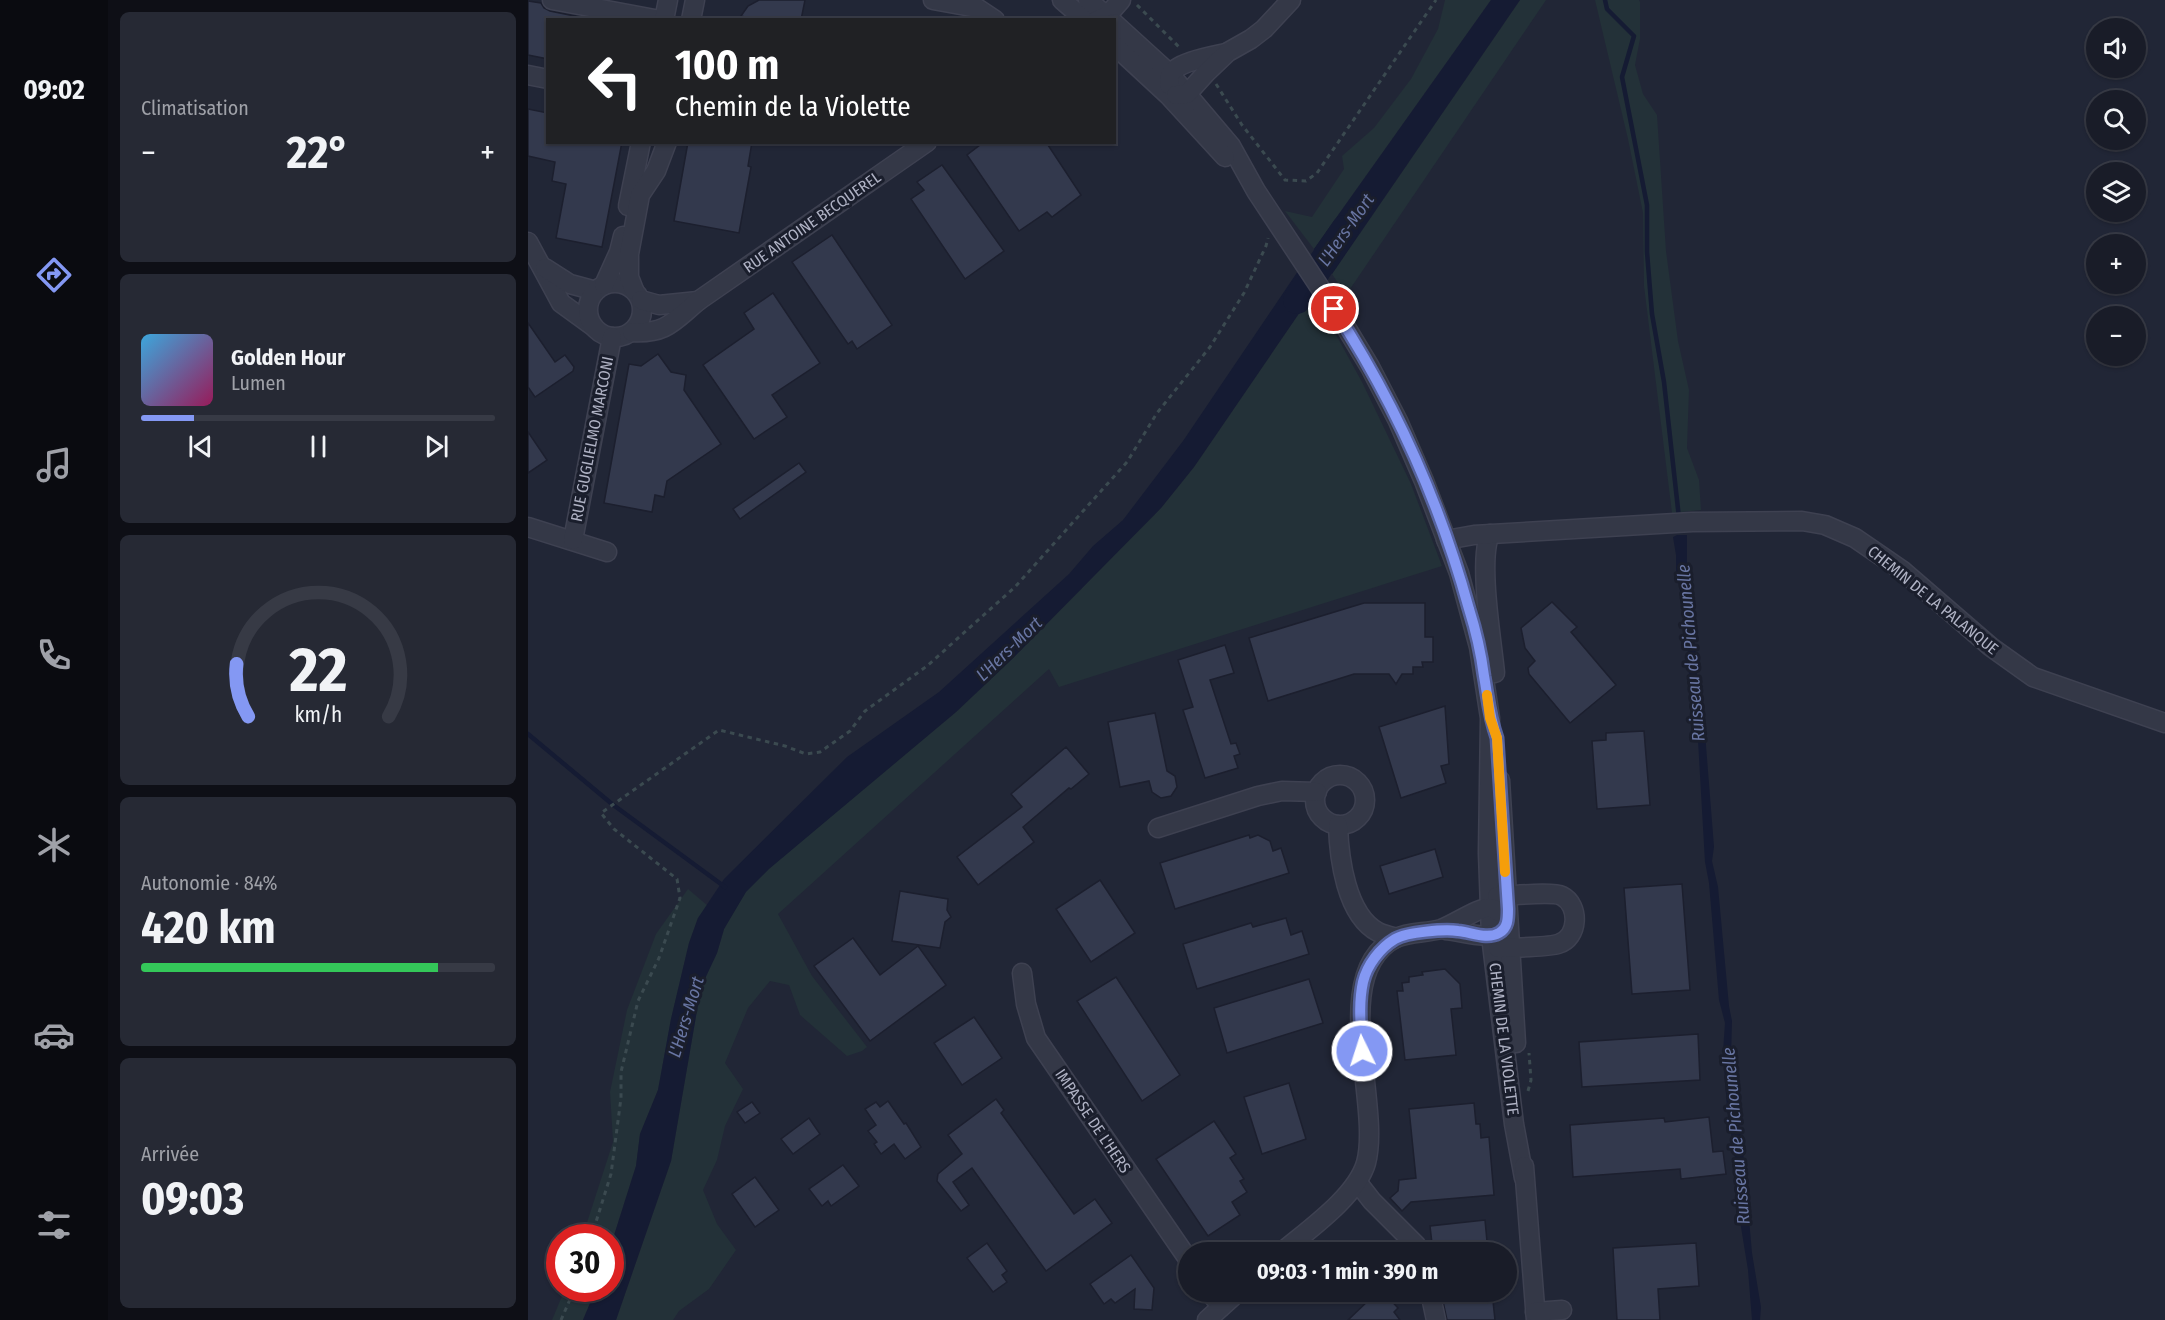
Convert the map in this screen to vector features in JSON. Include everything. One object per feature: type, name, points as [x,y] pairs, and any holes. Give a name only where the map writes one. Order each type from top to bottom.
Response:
[{"type":"street","points":[[552,0],[651,18]]},
{"type":"street","points":[[663,18],[668,0]]},
{"type":"street","points":[[691,18],[694,0]]},
{"type":"street","points":[[933,0],[977,8],[992,18]]},
{"type":"street","points":[[1062,0],[1089,8],[1104,18]]},
{"type":"street","points":[[1108,18],[1120,0]]},
{"type":"street","points":[[1168,95],[1187,94],[1228,52],[1264,29],[1291,0]]},
{"type":"street","points":[[1116,28],[1170,74],[1231,146],[1256,190],[1370,367],[1398,421],[1446,540]]},
{"type":"street","points":[[1116,47],[1168,95],[1256,190]]},
{"type":"street","points":[[1170,74],[1193,60],[1228,52]]},
{"type":"street","points":[[1168,95],[1170,74]]},
{"type":"street","points":[[528,75],[546,79]]},
{"type":"street","points":[[594,327],[588,315],[589,302],[600,288],[619,252],[641,144]]},
{"type":"street","points":[[528,242],[544,267],[561,303],[602,334],[612,338],[622,337],[632,332],[643,312],[638,295],[628,277],[629,254],[640,195],[656,171],[666,144]]},
{"type":"street","name":"RUE ANTOINE BECQUEREL","points":[[632,332],[650,333],[667,327],[698,301],[924,144]]},
{"type":"street","points":[[544,267],[570,284],[600,288],[620,283],[638,295]]},
{"type":"street","name":"RUE ANTOINE BECQUEREL","points":[[638,295],[659,305],[698,301]]},
{"type":"street","name":"RUE GUGLIELMO MARCONI","points":[[573,540],[612,338]]},
{"type":"street","name":"CHEMIN DE LA PALANQUE","points":[[1446,540],[1490,534],[1692,522],[1802,521],[1825,525],[1855,538],[1903,572],[1991,647],[2033,677],[2165,723]]},
{"type":"street","name":"RUE GUGLIELMO MARCONI","points":[[528,527],[607,552]]},
{"type":"street","name":"CHEMIN DE LA VIOLETTE","points":[[1490,534],[1485,551],[1485,569],[1498,713],[1495,900],[1499,912],[1508,922],[1498,944]]},
{"type":"street","name":"CHEMIN DE LA VIOLETTE","points":[[1446,540],[1459,573],[1479,647],[1490,718],[1488,846],[1498,944],[1522,1122],[1535,1316]]},
{"type":"street","name":"CHEMIN DE LA VIOLETTE","points":[[1490,718],[1497,738]]},
{"type":"street","points":[[1343,776],[1353,779],[1361,787],[1365,797],[1364,808],[1358,818],[1349,824],[1338,825],[1329,823],[1322,817],[1317,810],[1316,801],[1317,792],[1323,783],[1332,777],[1343,776]]},
{"type":"street","points":[[1158,828],[1258,796],[1282,791],[1317,792]]},
{"type":"street","points":[[1338,825],[1339,855],[1355,909],[1366,923],[1378,932],[1396,938],[1440,930],[1458,923],[1495,900],[1552,894],[1562,896],[1574,912],[1573,932],[1569,938],[1559,944],[1498,944],[1440,930]]},
{"type":"street","points":[[1293,1242],[1358,1183],[1366,1163],[1368,1137],[1359,1008],[1368,967],[1396,938]]},
{"type":"street","name":"IMPASSE DE L'HERS","points":[[1022,973],[1026,1004],[1036,1038],[1178,1244]]},
{"type":"street","points":[[1358,1183],[1372,1202],[1413,1242]]},
{"type":"street","points":[[1207,1320],[1214,1302]]},
{"type":"street","points":[[1432,1302],[1436,1320]]},
{"type":"street","points":[[1535,1316],[1562,1310]]},
{"type":"path","points":[[1133,0],[1189,57]]},
{"type":"path","points":[[1212,79],[1242,125],[1285,180],[1306,182],[1317,173],[1436,0]]},
{"type":"path","points":[[595,1224],[611,1174],[621,1098],[621,1072],[638,1001],[659,958],[680,898],[677,879],[614,829],[601,813],[719,730],[785,746],[806,754],[820,752],[850,731],[865,711],[927,666],[1015,588],[1126,462],[1157,412],[1210,347],[1244,293],[1266,246],[1267,232],[1280,226]]},
{"type":"path","points":[[561,1320],[569,1302]]},
{"type":"shaded area","points":[[1445,0],[1491,0],[1314,249],[1285,211],[1312,217],[1344,169],[1342,156],[1374,128],[1411,79],[1438,29]]},
{"type":"shaded area","points":[[1520,0],[1546,0],[1346,295],[1332,274]]},
{"type":"shaded area","points":[[1595,0],[1639,0],[1640,2],[1640,39],[1635,65],[1643,94],[1657,115],[1666,251],[1678,341],[1689,390],[1687,448],[1699,480],[1701,510],[1672,513],[1644,286],[1643,213]]},
{"type":"shaded area","points":[[1313,293],[1362,382],[1411,484],[1442,566],[1059,687],[1049,669],[778,914],[812,976],[867,1047],[847,1056],[800,1015],[789,985],[770,981],[748,1008],[725,1063],[743,1089],[725,1126],[717,1160],[703,1190],[717,1224],[736,1250],[709,1289],[679,1311],[673,1320],[616,1320],[671,1161],[701,987],[717,953],[724,929],[746,891],[768,869],[956,712],[1011,660],[1161,508],[1194,467]]},
{"type":"shaded area","points":[[688,889],[708,906],[698,918],[689,943],[671,1019],[658,1090],[640,1134],[636,1166],[618,1224],[587,1224],[613,1142],[610,1092],[627,1010],[656,934]]},
{"type":"shaded area","points":[[560,1302],[591,1302],[583,1320],[552,1320]]},
{"type":"water","points":[[1491,0],[1520,0],[1332,274],[1314,249]]},
{"type":"water","points":[[1298,271],[1313,293],[1194,467],[1161,508],[1011,660],[956,712],[769,869],[746,892],[724,929],[717,953],[701,987],[671,1161],[624,1297],[624,1224],[618,1224],[636,1166],[640,1134],[658,1090],[671,1019],[689,943],[698,918],[724,879],[847,757],[939,692],[1069,574],[1093,546],[1123,520],[1183,441]]},
{"type":"water","points":[[1687,535],[1687,568],[1691,587],[1690,609],[1697,680],[1704,720],[1714,847],[1712,861],[1718,887],[1732,1021],[1731,1057],[1734,1109],[1742,1139],[1752,1253],[1761,1307],[1760,1320],[1752,1320],[1736,1165],[1727,1108],[1723,1052],[1725,1023],[1719,1000],[1709,883],[1705,862],[1697,723],[1689,676],[1687,628],[1676,570],[1673,537]]},
{"type":"water","points":[[591,1302],[622,1302],[616,1320],[583,1320]]},
{"type":"building","points":[[759,0],[805,0],[801,18],[741,16],[748,6]]},
{"type":"building","points":[[528,1],[541,3],[550,11],[584,18],[546,18],[546,59],[528,55]]},
{"type":"building","points":[[528,109],[546,113],[546,144],[622,144],[602,247],[556,238],[566,184],[552,181],[555,162],[528,156]]},
{"type":"building","points":[[688,144],[752,144],[748,166],[751,167],[739,233],[674,221]]},
{"type":"building","points":[[981,144],[1047,144],[1081,195],[1052,217],[1047,212],[1019,231],[967,155]]},
{"type":"building","points":[[942,165],[1004,251],[965,279],[911,199],[924,190],[917,182]]},
{"type":"building","points":[[832,235],[892,325],[857,349],[852,341],[848,344],[792,262]]},
{"type":"building","points":[[773,293],[820,363],[772,395],[787,417],[754,439],[703,365],[754,329],[744,313]]},
{"type":"building","points":[[528,323],[555,362],[565,355],[574,367],[573,371],[535,397],[528,387]]},
{"type":"building","points":[[658,354],[671,372],[686,375],[684,390],[721,444],[667,481],[664,497],[655,495],[652,512],[604,503],[629,364],[641,366]]},
{"type":"building","points":[[528,432],[547,460],[528,473]]},
{"type":"building","points":[[799,463],[806,472],[740,519],[733,509]]},
{"type":"building","points":[[1552,602],[1577,627],[1571,632],[1616,685],[1570,723],[1529,674],[1528,668],[1535,661],[1525,648],[1521,628]]},
{"type":"building","points":[[1364,603],[1425,603],[1425,637],[1433,637],[1433,662],[1422,662],[1423,667],[1413,667],[1413,674],[1402,674],[1396,684],[1389,674],[1354,674],[1268,701],[1249,638]]},
{"type":"building","points":[[1225,645],[1234,673],[1210,680],[1231,744],[1236,743],[1240,754],[1234,756],[1238,768],[1205,778],[1183,710],[1193,707],[1178,660]]},
{"type":"building","points":[[1445,706],[1449,764],[1441,766],[1446,783],[1401,798],[1379,727]]},
{"type":"building","points":[[1155,713],[1167,771],[1175,776],[1177,787],[1171,796],[1161,798],[1152,792],[1149,781],[1120,787],[1108,722]]},
{"type":"building","points":[[1644,731],[1650,805],[1597,809],[1592,741],[1606,740],[1606,733]]},
{"type":"building","points":[[1066,747],[1089,774],[1023,827],[1034,842],[978,885],[957,857],[1022,807],[1011,794]]},
{"type":"building","points":[[1249,835],[1250,838],[1258,835],[1270,841],[1273,851],[1281,848],[1289,873],[1175,909],[1160,863]]},
{"type":"building","points":[[1435,849],[1443,877],[1389,894],[1380,866]]},
{"type":"building","points":[[1100,880],[1135,933],[1091,962],[1056,909]]},
{"type":"building","points":[[1682,884],[1690,990],[1632,994],[1624,888]]},
{"type":"building","points":[[900,891],[948,899],[947,910],[951,917],[945,922],[940,948],[892,941]]},
{"type":"building","points":[[1286,918],[1291,935],[1302,931],[1309,954],[1197,989],[1183,944],[1251,923],[1253,927]]},
{"type":"building","points":[[853,938],[880,975],[918,946],[946,985],[870,1041],[814,966]]},
{"type":"building","points":[[1445,969],[1460,984],[1462,1008],[1451,1009],[1456,1055],[1405,1060],[1397,991],[1403,991],[1402,983],[1409,982],[1409,977],[1423,975],[1422,972]]},
{"type":"building","points":[[1116,977],[1180,1075],[1142,1101],[1077,1001]]},
{"type":"building","points":[[1309,979],[1323,1023],[1227,1053],[1214,1008]]},
{"type":"building","points":[[974,1017],[1002,1058],[962,1085],[934,1043]]},
{"type":"building","points":[[1698,1034],[1700,1080],[1582,1087],[1579,1042]]},
{"type":"building","points":[[1289,1083],[1306,1139],[1262,1154],[1244,1097]]},
{"type":"building","points":[[996,1099],[1004,1110],[1001,1113],[1074,1214],[1095,1199],[1112,1223],[1046,1271],[972,1168],[953,1182],[969,1205],[961,1211],[937,1181],[938,1174],[962,1154],[948,1135]]},
{"type":"building","points":[[888,1101],[904,1124],[906,1123],[921,1147],[905,1159],[894,1144],[881,1154],[874,1144],[877,1142],[868,1131],[876,1125],[865,1109],[876,1102],[880,1107]]},
{"type":"building","points":[[752,1102],[760,1113],[745,1123],[737,1112]]},
{"type":"building","points":[[1474,1103],[1476,1124],[1480,1124],[1481,1138],[1489,1137],[1494,1195],[1411,1202],[1402,1211],[1390,1198],[1398,1191],[1399,1180],[1416,1178],[1409,1109]]},
{"type":"building","points":[[1709,1117],[1713,1152],[1723,1151],[1726,1174],[1681,1179],[1680,1169],[1573,1177],[1570,1125],[1664,1118],[1665,1122]]},
{"type":"building","points":[[809,1118],[820,1134],[793,1154],[781,1139]]},
{"type":"building","points":[[1214,1121],[1236,1154],[1230,1158],[1244,1179],[1240,1181],[1247,1192],[1232,1202],[1240,1215],[1208,1236],[1156,1159]]},
{"type":"building","points":[[843,1165],[859,1186],[831,1206],[828,1201],[822,1206],[809,1189]]},
{"type":"building","points":[[755,1177],[779,1210],[755,1227],[732,1194]]},
{"type":"building","points":[[1485,1220],[1487,1242],[1432,1242],[1430,1226]]},
{"type":"building","points":[[987,1243],[1007,1271],[1002,1275],[1007,1282],[993,1292],[967,1258]]},
{"type":"building","points":[[1696,1243],[1699,1286],[1658,1289],[1660,1320],[1617,1320],[1613,1248]]},
{"type":"building","points":[[1131,1255],[1154,1288],[1152,1310],[1134,1309],[1135,1289],[1115,1303],[1111,1299],[1104,1304],[1090,1284]]},
{"type":"building","points":[[1367,1302],[1392,1302],[1398,1308],[1394,1312],[1400,1320],[1348,1320]]},
{"type":"building","points":[[1443,1302],[1493,1302],[1495,1320],[1447,1320]]},
{"type":"waterway","name":"Ruisseau de Pichounelle","points":[[1605,0],[1607,9],[1634,36],[1622,77],[1647,205],[1647,252],[1652,314],[1664,382],[1679,518]]},
{"type":"waterway","name":"L'Hers-Mort","points":[[1297,300],[1345,229]]},
{"type":"waterway","points":[[528,734],[612,804],[725,887]]},
{"type":"slow traffic","points":[[1487,695],[1490,718],[1497,738],[1505,872]]},
{"type":"route","points":[[1334,309],[1370,367],[1398,421],[1459,573],[1479,647],[1490,718],[1497,738],[1508,909],[1508,922],[1500,933],[1491,936],[1458,930],[1440,930],[1396,938],[1382,950],[1368,967],[1363,983],[1359,1008],[1362,1051]]}]
